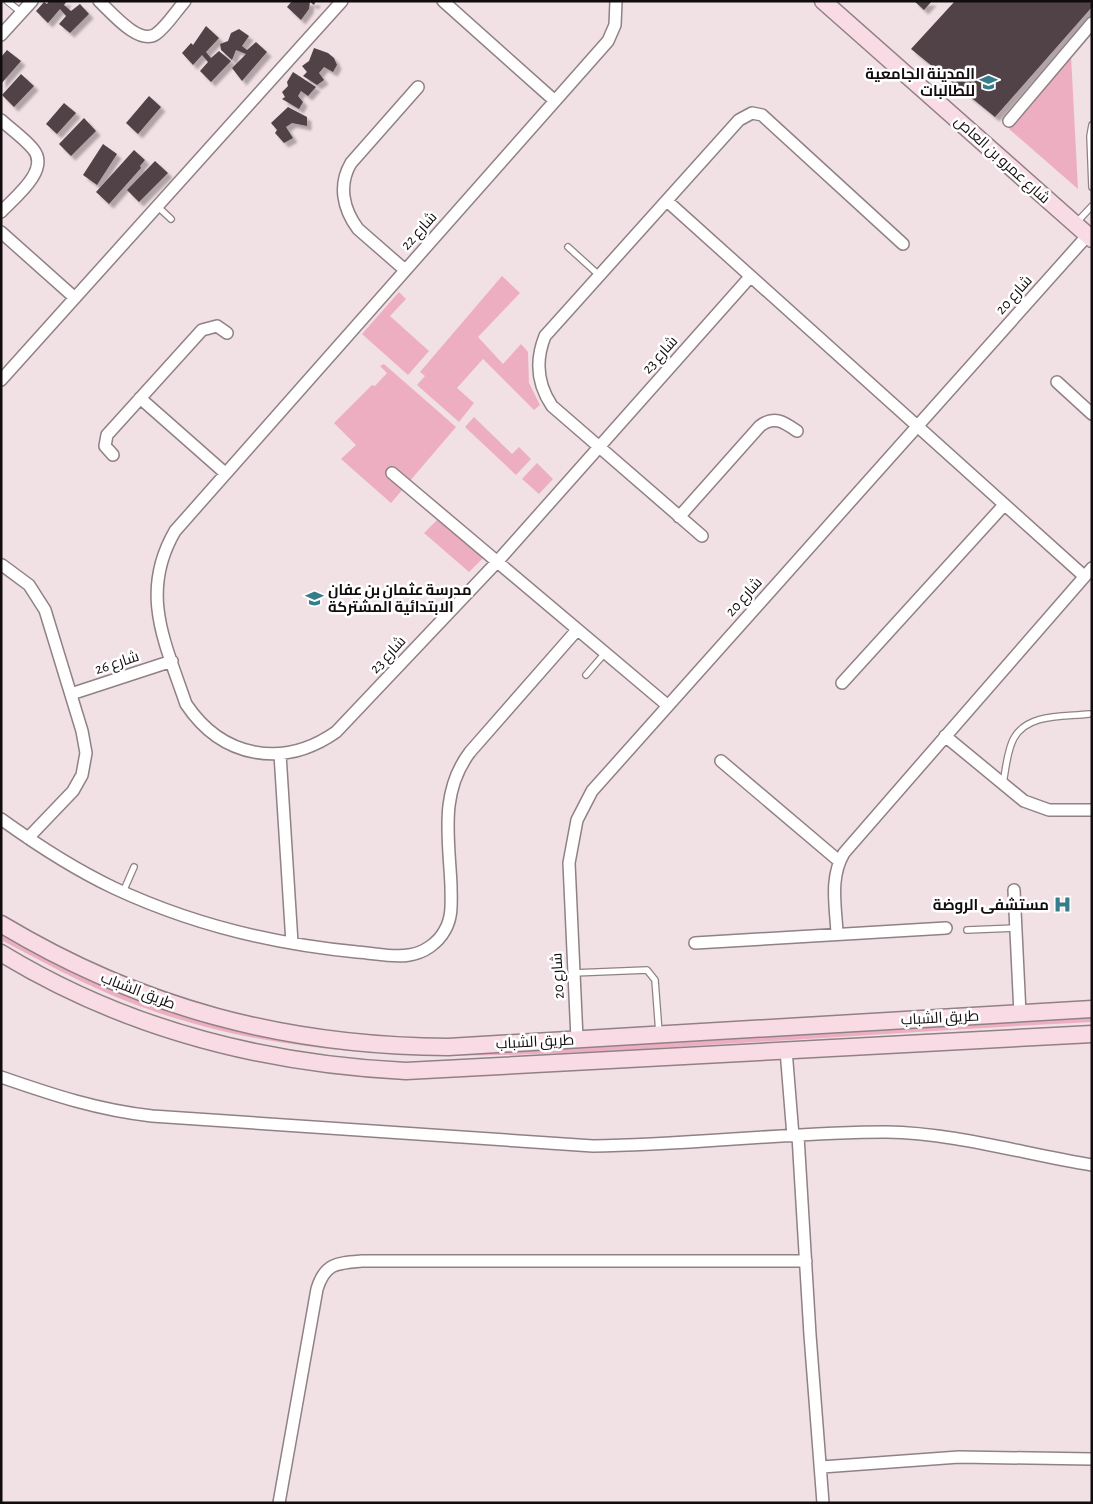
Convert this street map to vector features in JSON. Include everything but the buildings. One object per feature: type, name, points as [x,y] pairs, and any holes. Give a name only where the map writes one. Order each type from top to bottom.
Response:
[{"type":"main road","name":"شارع عمرو بن العاص","points":[[824,1],[1090,237]]},
{"type":"main road","name":"طريق الشباب","points":[[1,924],[61,958],[129,989],[199,1013],[281,1033],[356,1043],[448,1047],[1092,1010]]},
{"type":"main road","name":"طريق الشباب","points":[[1,953],[86,998],[161,1028],[241,1051],[323,1065],[406,1071],[1092,1034]]},
{"type":"street","points":[[1,35],[32,1]]},
{"type":"street","points":[[99,1],[136,34],[147,37],[158,33],[185,1]]},
{"type":"street","points":[[1,380],[342,1]]},
{"type":"street","points":[[443,1],[555,101]]},
{"type":"street","name":"شارع 22","points":[[225,472],[608,40],[615,25],[616,1]]},
{"type":"street","points":[[1009,121],[1092,23]]},
{"type":"street","points":[[405,270],[352,221],[345,203],[343,183],[345,173],[351,163],[418,86]]},
{"type":"street","points":[[702,536],[552,406],[541,387],[538,366],[541,346],[546,336],[739,120],[747,114],[757,113],[762,115],[904,244]]},
{"type":"street","points":[[1,120],[34,149],[38,161],[33,178],[1,212]]},
{"type":"street","points":[[667,201],[1004,505],[1088,572],[839,861],[834,880],[837,934]]},
{"type":"street","points":[[1,232],[75,298]]},
{"type":"street","name":"شارع 20","points":[[577,1039],[569,864],[578,820],[592,791],[602,777],[917,426],[1090,237]]},
{"type":"street","name":"شارع 23","points":[[225,472],[175,530],[160,565],[156,605],[161,631],[186,704],[210,732],[244,750],[280,754],[312,746],[336,732],[497,562],[750,277]]},
{"type":"street","points":[[112,455],[105,446],[107,435],[202,330],[217,326],[226,333]]},
{"type":"street","points":[[1057,382],[1092,414]]},
{"type":"street","points":[[140,398],[225,472]]},
{"type":"street","points":[[679,517],[764,422],[781,420],[796,431]]},
{"type":"street","points":[[392,473],[667,705]]},
{"type":"street","points":[[842,683],[1004,505]]},
{"type":"street","points":[[2,565],[25,581],[41,602],[85,742],[86,753],[82,775],[73,791],[28,838]]},
{"type":"street","points":[[1,819],[83,872],[123,892],[202,923],[292,943],[402,956],[427,949],[440,937],[451,913],[448,803],[458,770],[470,752],[577,630]]},
{"type":"street","name":"شارع 26","points":[[70,694],[172,662]]},
{"type":"street","points":[[945,736],[1002,785],[1024,801],[1048,810],[1092,810]]},
{"type":"street","points":[[280,754],[292,943]]},
{"type":"street","points":[[721,761],[839,861]]},
{"type":"street","points":[[1014,890],[1020,1014]]},
{"type":"street","points":[[695,943],[946,928]]},
{"type":"street","points":[[786,1050],[806,1261],[810,1335],[822,1467],[823,1503]]},
{"type":"street","points":[[1,1077],[76,1103],[113,1112],[152,1116],[593,1146],[641,1146],[886,1132],[930,1135],[1092,1165]]},
{"type":"street","points":[[279,1503],[317,1290],[321,1275],[334,1265],[362,1261],[806,1261]]},
{"type":"street","points":[[822,1467],[959,1456],[1092,1459]]},
{"type":"lane","points":[[7,1],[22,13]]},
{"type":"lane","points":[[1092,125],[1090,136],[1092,187]]},
{"type":"lane","points":[[158,206],[171,219]]},
{"type":"lane","points":[[1075,224],[1092,206]]},
{"type":"lane","points":[[568,247],[600,276]]},
{"type":"lane","points":[[586,675],[605,653]]},
{"type":"lane","points":[[1002,785],[1013,739],[1022,729],[1037,719],[1089,714]]},
{"type":"lane","points":[[123,892],[134,867]]},
{"type":"lane","points":[[967,930],[1016,928]]},
{"type":"lane","points":[[573,973],[647,970],[654,980],[660,1034]]},
{"type":"shaded area","points":[[1071,56],[1078,189],[1009,129]]},
{"type":"shaded area","points":[[502,276],[520,293],[478,337],[503,364],[521,344],[528,352],[529,383],[540,405],[534,410],[483,359],[457,388],[474,403],[459,422],[417,385],[425,376],[420,372]]},
{"type":"shaded area","points":[[399,292],[406,299],[390,316],[429,351],[408,375],[362,334]]},
{"type":"shaded area","points":[[384,364],[456,427],[391,503],[341,459],[356,445],[334,423],[372,385],[375,386],[387,373],[380,366]]},
{"type":"shaded area","points":[[474,417],[512,454],[519,447],[531,459],[516,475],[465,427]]},
{"type":"shaded area","points":[[537,463],[553,479],[539,494],[522,479]]},
{"type":"shaded area","points":[[439,518],[482,553],[483,558],[469,572],[424,533]]},
{"type":"shaded area","points":[[1,927],[150,1000],[377,1046],[1092,1012],[1092,1022],[544,1054],[414,1055],[350,1051],[286,1043],[222,1031],[139,1006],[80,980],[3,941]]},
{"type":"place","name":"المدينة الجامعية للطالبات","points":[[989,83]]},
{"type":"place","name":"مدرسة عثمان بن عفان الابتدائية المشتركة","points":[[314,599]]},
{"type":"place","name":"مستشفى الروضة","points":[[1063,905]]}]
